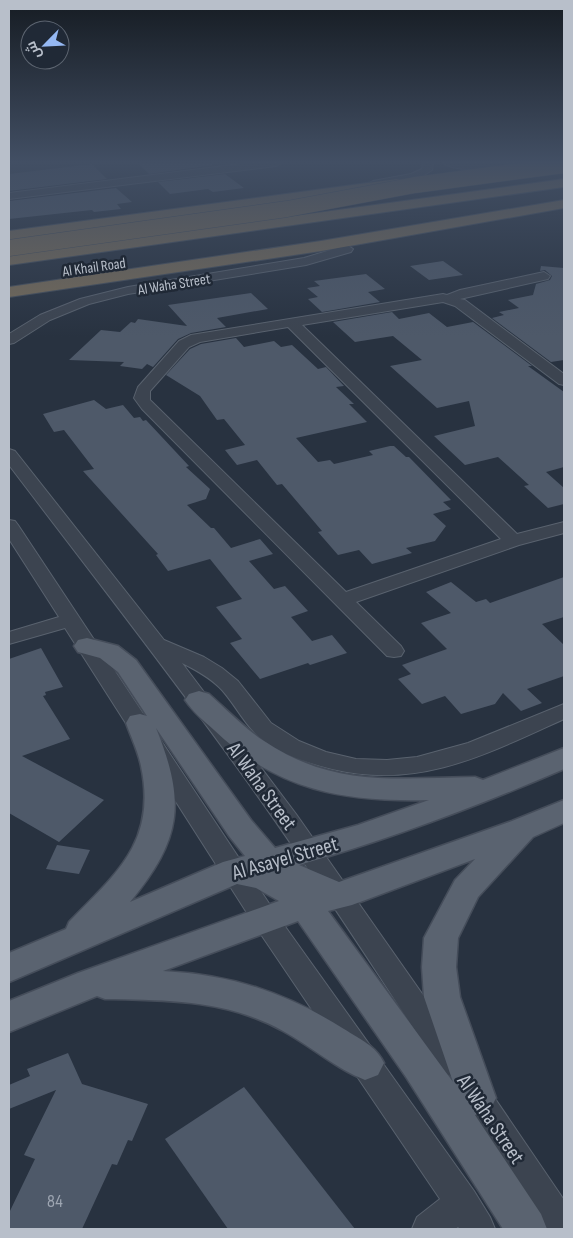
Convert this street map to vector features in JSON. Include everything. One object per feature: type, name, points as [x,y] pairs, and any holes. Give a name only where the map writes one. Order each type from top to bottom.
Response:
[{"type":"highway","points":[[9,236],[117,221]]},
{"type":"highway","points":[[9,240],[152,221]]},
{"type":"highway","points":[[9,248],[203,221]]},
{"type":"highway","name":"Al Khail Road","points":[[9,260],[292,221]]},
{"type":"highway","name":"Al Khail Road","points":[[9,279],[413,221]]},
{"type":"highway","points":[[9,293],[270,254],[465,221]]},
{"type":"highway","points":[[9,293],[155,278],[517,221]]},
{"type":"main road","points":[[87,646],[110,652],[127,666],[240,828],[269,862],[299,880],[340,896]]},
{"type":"main road","points":[[199,700],[245,742],[263,754],[284,765],[337,784],[388,788],[495,787]]},
{"type":"main road","points":[[72,941],[142,865],[160,820],[162,802],[156,764],[140,723]]},
{"type":"main road","name":"Al Asayel Street","points":[[9,968],[234,871],[364,835],[495,787],[564,758]]},
{"type":"main road","points":[[9,1017],[90,983],[265,919],[340,896],[523,829],[564,811]]},
{"type":"main road","points":[[477,1098],[442,997],[439,966],[441,938],[466,890],[523,829]]},
{"type":"main road","points":[[234,871],[266,878],[281,885],[294,894],[305,906],[436,1091],[526,1229]]},
{"type":"main road","points":[[90,983],[198,988],[251,1000],[295,1019],[324,1035],[365,1063]]},
{"type":"street","name":"Al Waha Street","points":[[9,340],[49,316],[96,298],[126,291],[293,265],[347,249]]},
{"type":"street","points":[[450,299],[460,294],[544,276]]},
{"type":"street","points":[[394,651],[147,406],[141,396],[147,385],[180,347],[189,340],[435,298],[450,299],[460,303],[564,381]]},
{"type":"street","points":[[291,322],[513,541]]},
{"type":"street","name":"Al Waha Street","points":[[9,454],[199,700],[310,851],[564,1229]]},
{"type":"street","points":[[342,600],[513,541],[564,527]]},
{"type":"street","points":[[10,529],[140,723],[265,919],[462,1202],[478,1229]]},
{"type":"street","points":[[9,638],[70,620]]},
{"type":"street","points":[[157,645],[213,671],[231,688],[250,715],[263,728],[282,742],[303,753],[344,766],[378,769],[401,768],[445,761],[564,711]]},
{"type":"street","points":[[429,1229],[462,1202]]},
{"type":"building","points":[[443,261],[463,275],[429,280],[410,266]]},
{"type":"building","points":[[541,266],[564,268],[564,360],[551,362],[492,318],[504,315],[499,312],[519,308],[508,300],[533,295],[536,284],[550,280],[552,276],[545,270],[540,271]]},
{"type":"building","points":[[366,274],[385,289],[368,292],[380,302],[322,312],[308,299],[318,297],[307,288],[320,286],[314,281]]},
{"type":"building","points":[[251,293],[268,309],[217,318],[226,327],[191,333],[178,339],[153,367],[147,364],[142,369],[120,366],[124,362],[69,360],[101,330],[120,332],[131,322],[135,323],[138,319],[187,326],[168,305]]},
{"type":"building","points":[[392,312],[399,319],[429,313],[447,327],[473,322],[564,392],[564,467],[546,472],[564,488],[564,504],[548,508],[524,486],[529,485],[498,457],[465,465],[434,436],[475,426],[469,401],[437,408],[390,366],[422,360],[393,336],[355,342],[333,322]]},
{"type":"building","points":[[236,338],[244,347],[274,341],[281,347],[292,345],[318,369],[326,367],[344,386],[336,387],[354,404],[349,404],[367,422],[296,438],[318,462],[330,460],[334,464],[373,455],[369,451],[390,446],[394,446],[406,457],[409,457],[451,500],[443,502],[451,509],[433,514],[446,526],[435,541],[406,548],[412,553],[372,564],[359,550],[338,555],[318,532],[322,531],[282,484],[277,485],[257,460],[237,465],[225,450],[245,445],[224,419],[217,420],[200,396],[166,375],[190,349],[201,344]]},
{"type":"building","points":[[94,400],[106,409],[123,405],[134,418],[140,417],[143,421],[146,420],[189,466],[186,467],[210,489],[206,499],[187,505],[211,528],[214,528],[231,548],[260,539],[273,554],[249,561],[274,589],[285,586],[308,611],[291,617],[312,641],[332,635],[347,653],[310,665],[308,663],[260,679],[230,643],[242,639],[216,607],[242,599],[210,559],[168,571],[156,555],[158,554],[83,471],[94,469],[64,430],[54,432],[43,414]]},
{"type":"building","points":[[564,577],[564,617],[542,624],[564,645],[564,676],[527,689],[542,703],[521,711],[503,693],[495,704],[461,714],[445,696],[422,704],[398,679],[411,674],[402,665],[447,649],[421,623],[451,613],[426,592],[451,582],[476,602],[486,599],[490,603]]},
{"type":"building","points":[[41,648],[63,687],[45,692],[46,695],[43,696],[70,739],[22,756],[104,800],[59,842],[9,813],[9,659]]},
{"type":"building","points":[[57,845],[90,850],[79,874],[46,869]]},
{"type":"building","points":[[68,1053],[82,1084],[148,1104],[132,1141],[128,1140],[117,1165],[112,1164],[82,1229],[9,1229],[9,1213],[35,1159],[24,1155],[56,1090],[9,1109],[9,1085],[30,1076],[27,1069]]},
{"type":"building","points":[[244,1087],[355,1229],[228,1229],[165,1139]]}]
